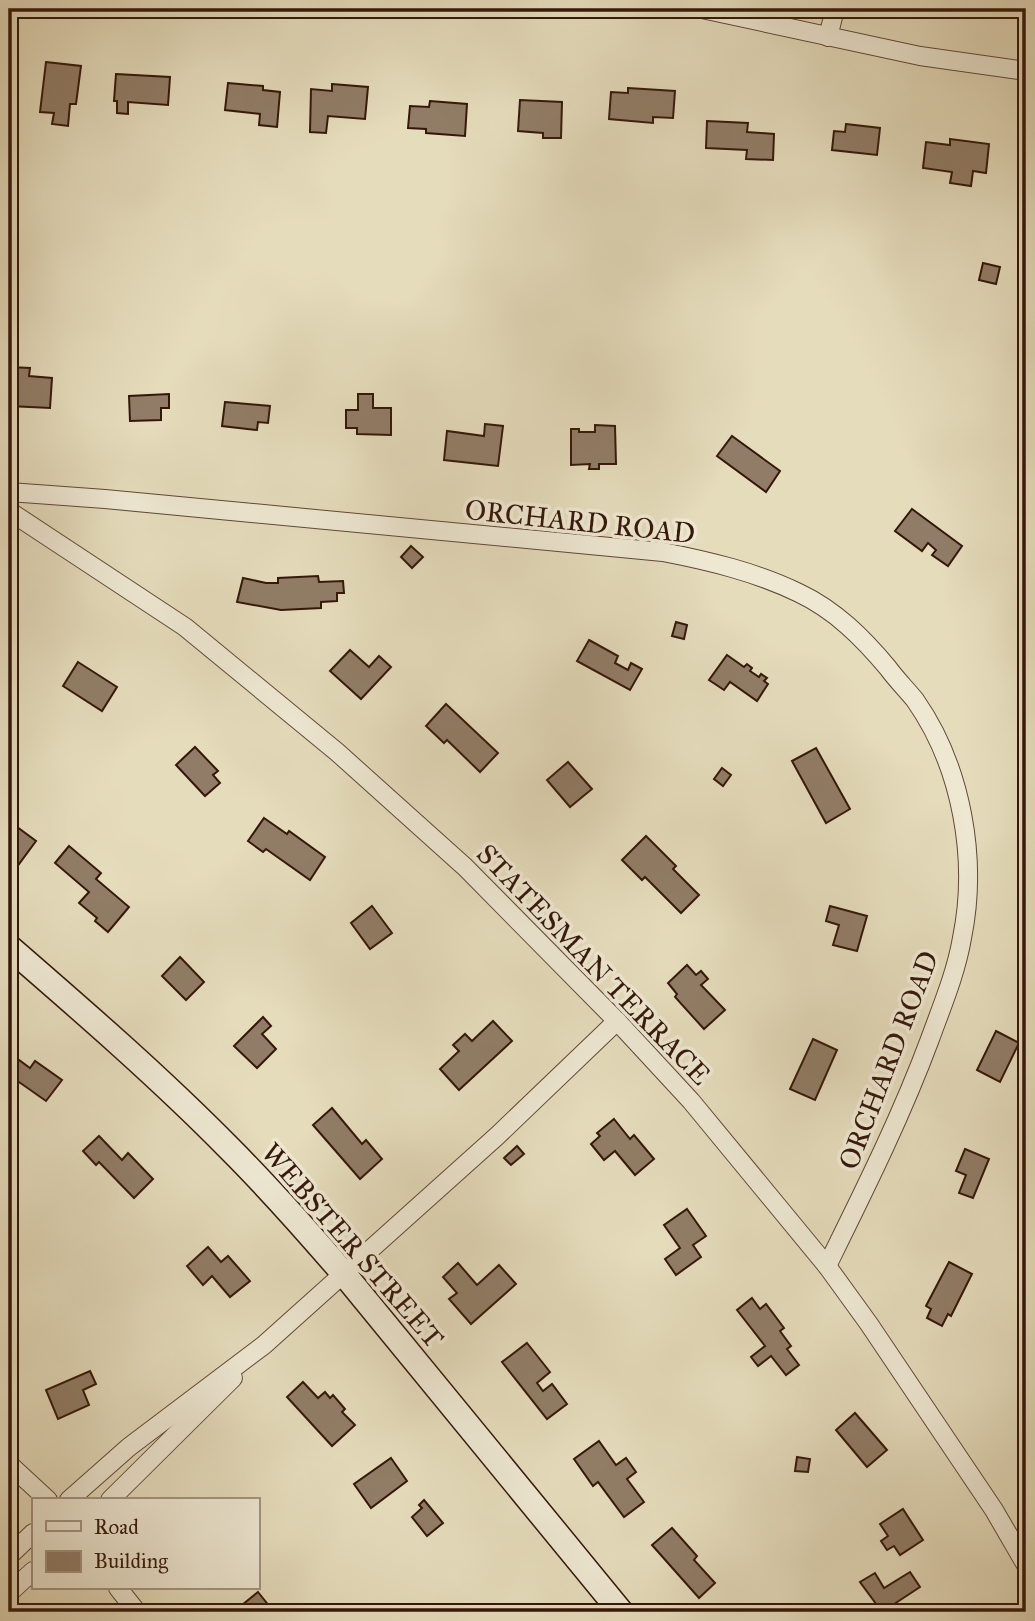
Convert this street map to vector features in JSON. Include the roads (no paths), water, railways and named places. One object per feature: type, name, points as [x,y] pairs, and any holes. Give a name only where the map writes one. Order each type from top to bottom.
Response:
[{"type":"street","points":[[702,9],[920,56],[1026,71]]},
{"type":"street","points":[[828,37],[835,9]]},
{"type":"street","name":"ORCHARD ROAD","points":[[9,492],[663,552],[719,564],[789,588],[823,606],[857,633],[915,700],[931,728],[960,804],[968,847],[970,887],[962,939],[937,1020],[881,1158],[827,1266]]},
{"type":"street","name":"STATESMAN TERRACE","points":[[9,512],[185,627],[337,752],[465,867],[617,1021],[691,1101],[827,1266],[994,1510],[1026,1565]]},
{"type":"street","name":"WEBSTER STREET","points":[[9,947],[111,1036],[230,1148],[344,1274],[621,1612]]},
{"type":"street","points":[[71,1498],[129,1447],[264,1345],[497,1136],[617,1021]]},
{"type":"street","points":[[112,1498],[201,1412],[264,1345]]},
{"type":"street","points":[[9,1464],[46,1498]]},
{"type":"street","points":[[9,1556],[32,1534]]},
{"type":"street","points":[[9,1593],[32,1572]]},
{"type":"street","points":[[120,1590],[137,1612]]}]
